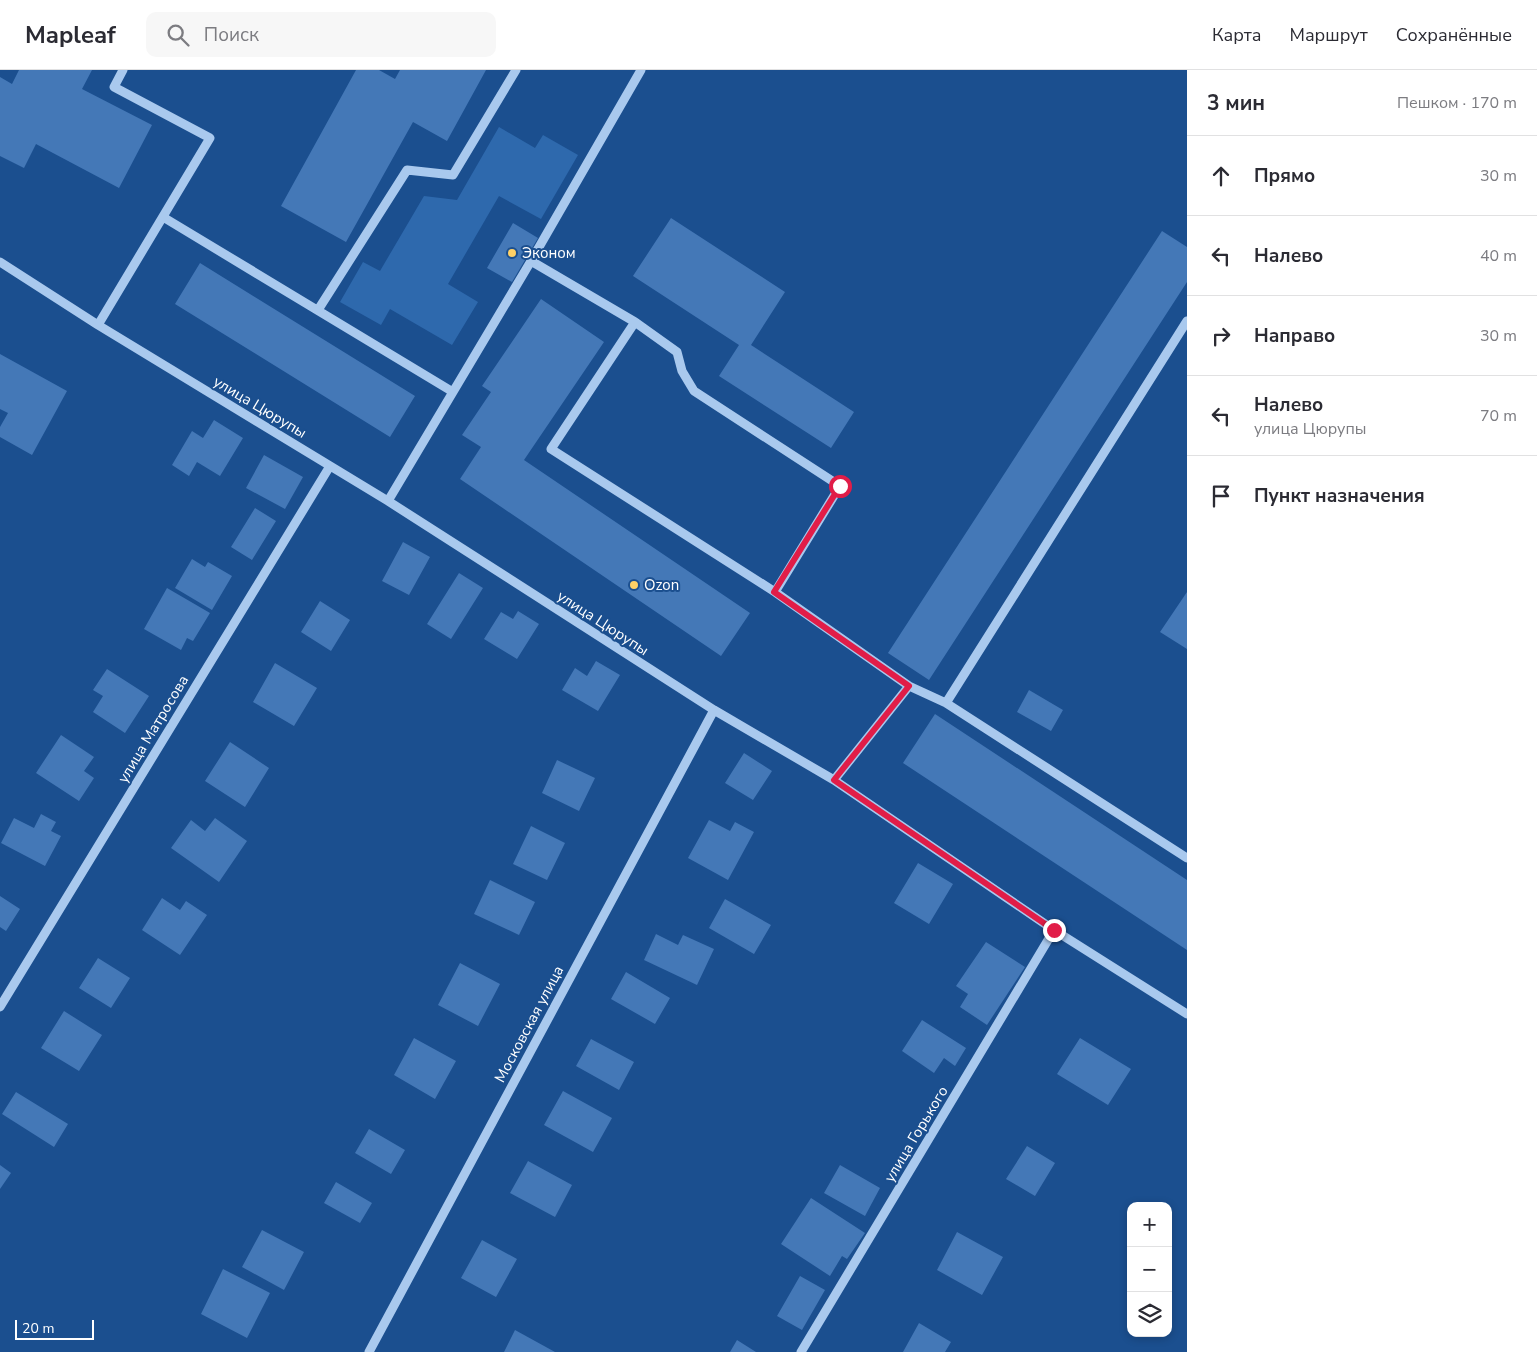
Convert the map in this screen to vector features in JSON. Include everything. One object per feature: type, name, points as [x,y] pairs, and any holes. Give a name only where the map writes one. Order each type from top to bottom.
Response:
[{"type":"street","points":[[98,325],[210,138],[114,87],[123,70]]},
{"type":"street","points":[[318,310],[407,170],[453,175],[516,70]]},
{"type":"street","points":[[388,501],[531,261],[641,70]]},
{"type":"street","points":[[163,217],[453,392]]},
{"type":"street","points":[[531,261],[635,322],[677,352],[682,371],[694,391],[840,486],[774,592]]},
{"type":"street","name":"улица Цюрупы","points":[[0,262],[98,325],[388,501],[714,710],[834,780],[1054,930],[1187,1014]]},
{"type":"street","points":[[946,703],[1187,321]]},
{"type":"street","points":[[635,322],[550,449],[774,592],[909,686],[946,703],[1187,858]]},
{"type":"street","name":"улица Матросова","points":[[0,1008],[330,466]]},
{"type":"street","points":[[834,780],[909,686]]},
{"type":"street","name":"Московская улица","points":[[369,1352],[714,710]]},
{"type":"street","name":"улица Горького","points":[[801,1352],[1054,930]]},
{"type":"shaded area","points":[[499,127],[535,148],[543,135],[578,155],[541,219],[499,196],[448,284],[478,302],[452,345],[390,309],[381,325],[340,302],[363,262],[380,271],[424,196],[457,200]]},
{"type":"building","points":[[19,70],[92,70],[82,89],[152,125],[119,188],[36,144],[24,168],[0,156],[0,77],[12,84]]},
{"type":"building","points":[[356,70],[379,70],[395,79],[400,70],[486,70],[447,141],[413,122],[346,242],[281,206]]},
{"type":"building","points":[[671,218],[785,292],[751,345],[854,412],[831,448],[719,376],[739,345],[633,276]]},
{"type":"building","name":"Эконом","points":[[513,223],[538,238],[512,282],[487,268]]},
{"type":"building","points":[[1162,231],[1187,247],[1187,282],[929,680],[888,653]]},
{"type":"building","points":[[200,263],[415,396],[390,437],[175,304]]},
{"type":"building","points":[[541,299],[604,342],[524,460],[750,613],[721,656],[460,479],[481,447],[462,435],[491,392],[482,386]]},
{"type":"building","points":[[0,354],[67,391],[32,455],[0,437],[0,427],[8,413],[0,409]]},
{"type":"building","points":[[214,420],[243,438],[220,476],[197,462],[189,476],[172,465],[192,431],[203,438]]},
{"type":"building","points":[[264,455],[303,477],[285,509],[246,488]]},
{"type":"building","points":[[255,508],[276,521],[252,560],[231,547]]},
{"type":"building","points":[[403,542],[430,557],[409,595],[382,581]]},
{"type":"building","points":[[192,559],[205,567],[208,562],[232,576],[212,610],[175,588]]},
{"type":"building","points":[[459,573],[483,588],[451,639],[427,624]]},
{"type":"building","points":[[167,588],[210,613],[193,641],[187,638],[181,650],[144,629]]},
{"type":"building","points":[[1187,592],[1187,649],[1160,632]]},
{"type":"building","points":[[320,601],[350,620],[331,651],[301,632]]},
{"type":"building","points":[[518,611],[539,624],[517,659],[484,639],[501,612],[513,619]]},
{"type":"building","points":[[596,661],[620,675],[598,711],[562,690],[575,668],[587,676]]},
{"type":"building","points":[[275,663],[317,688],[294,726],[253,702]]},
{"type":"building","points":[[107,669],[149,696],[125,733],[93,712],[103,696],[93,690]]},
{"type":"building","points":[[1029,690],[1063,710],[1051,731],[1017,712]]},
{"type":"building","points":[[935,714],[1187,880],[1187,950],[903,763]]},
{"type":"building","points":[[61,735],[94,757],[84,771],[94,778],[79,801],[36,773]]},
{"type":"building","points":[[230,742],[269,768],[245,807],[205,781]]},
{"type":"building","points":[[744,753],[772,771],[753,800],[725,783]]},
{"type":"building","points":[[557,760],[595,778],[579,811],[542,793]]},
{"type":"building","points":[[41,814],[56,822],[51,831],[61,836],[45,866],[1,843],[14,818],[34,828]]},
{"type":"building","points":[[215,818],[247,841],[219,882],[171,848],[191,820],[205,831]]},
{"type":"building","points":[[709,820],[730,831],[735,822],[754,832],[728,880],[688,858]]},
{"type":"building","points":[[531,826],[565,843],[547,880],[513,864]]},
{"type":"building","points":[[918,863],[953,884],[929,924],[894,903]]},
{"type":"building","points":[[490,880],[535,902],[519,935],[474,914]]},
{"type":"building","points":[[0,896],[20,909],[6,931],[0,927]]},
{"type":"building","points":[[162,898],[180,910],[186,901],[207,915],[180,955],[142,930]]},
{"type":"building","points":[[725,899],[771,925],[754,954],[709,928]]},
{"type":"building","points":[[656,934],[678,945],[683,935],[714,949],[697,985],[644,960]]},
{"type":"building","points":[[986,942],[1025,967],[987,1025],[960,1007],[968,994],[956,986]]},
{"type":"building","points":[[98,958],[130,978],[111,1008],[79,988]]},
{"type":"building","points":[[460,963],[500,984],[478,1026],[438,1005]]},
{"type":"building","points":[[626,972],[670,998],[655,1024],[611,999]]},
{"type":"building","points":[[64,1011],[102,1035],[79,1071],[41,1048]]},
{"type":"building","points":[[922,1020],[966,1048],[955,1066],[944,1058],[934,1073],[902,1051]]},
{"type":"building","points":[[414,1038],[456,1061],[435,1099],[394,1075]]},
{"type":"building","points":[[1080,1038],[1131,1069],[1108,1105],[1057,1074]]},
{"type":"building","points":[[591,1039],[634,1062],[619,1090],[576,1066]]},
{"type":"building","points":[[563,1091],[612,1118],[593,1152],[544,1125]]},
{"type":"building","points":[[16,1092],[68,1124],[54,1147],[2,1114]]},
{"type":"building","points":[[369,1129],[405,1150],[391,1174],[355,1153]]},
{"type":"building","points":[[1027,1146],[1055,1163],[1035,1196],[1006,1179]]},
{"type":"building","points":[[528,1161],[572,1185],[555,1217],[510,1193]]},
{"type":"building","points":[[0,1165],[11,1173],[0,1189]]},
{"type":"building","points":[[840,1165],[880,1188],[865,1216],[824,1193]]},
{"type":"building","points":[[336,1182],[372,1203],[360,1223],[324,1203]]},
{"type":"building","points":[[811,1198],[865,1233],[847,1259],[842,1256],[830,1276],[781,1244]]},
{"type":"building","points":[[262,1230],[304,1252],[284,1290],[242,1267]]},
{"type":"building","points":[[957,1232],[1003,1257],[982,1295],[937,1270]]},
{"type":"building","points":[[482,1240],[517,1259],[496,1297],[461,1278]]},
{"type":"building","points":[[223,1269],[270,1293],[247,1338],[201,1314]]},
{"type":"building","points":[[800,1276],[825,1290],[802,1330],[777,1316]]},
{"type":"building","points":[[919,1323],[951,1342],[945,1352],[903,1352]]},
{"type":"building","points":[[515,1330],[555,1352],[504,1352]]},
{"type":"building","points":[[737,1340],[756,1352],[730,1352]]},
{"type":"place","name":"Эконом","points":[[512,253]]},
{"type":"place","name":"Ozon","points":[[634,585]]},
{"type":"route","points":[[840,486],[774,592],[909,686],[834,780],[1054,930]]}]
